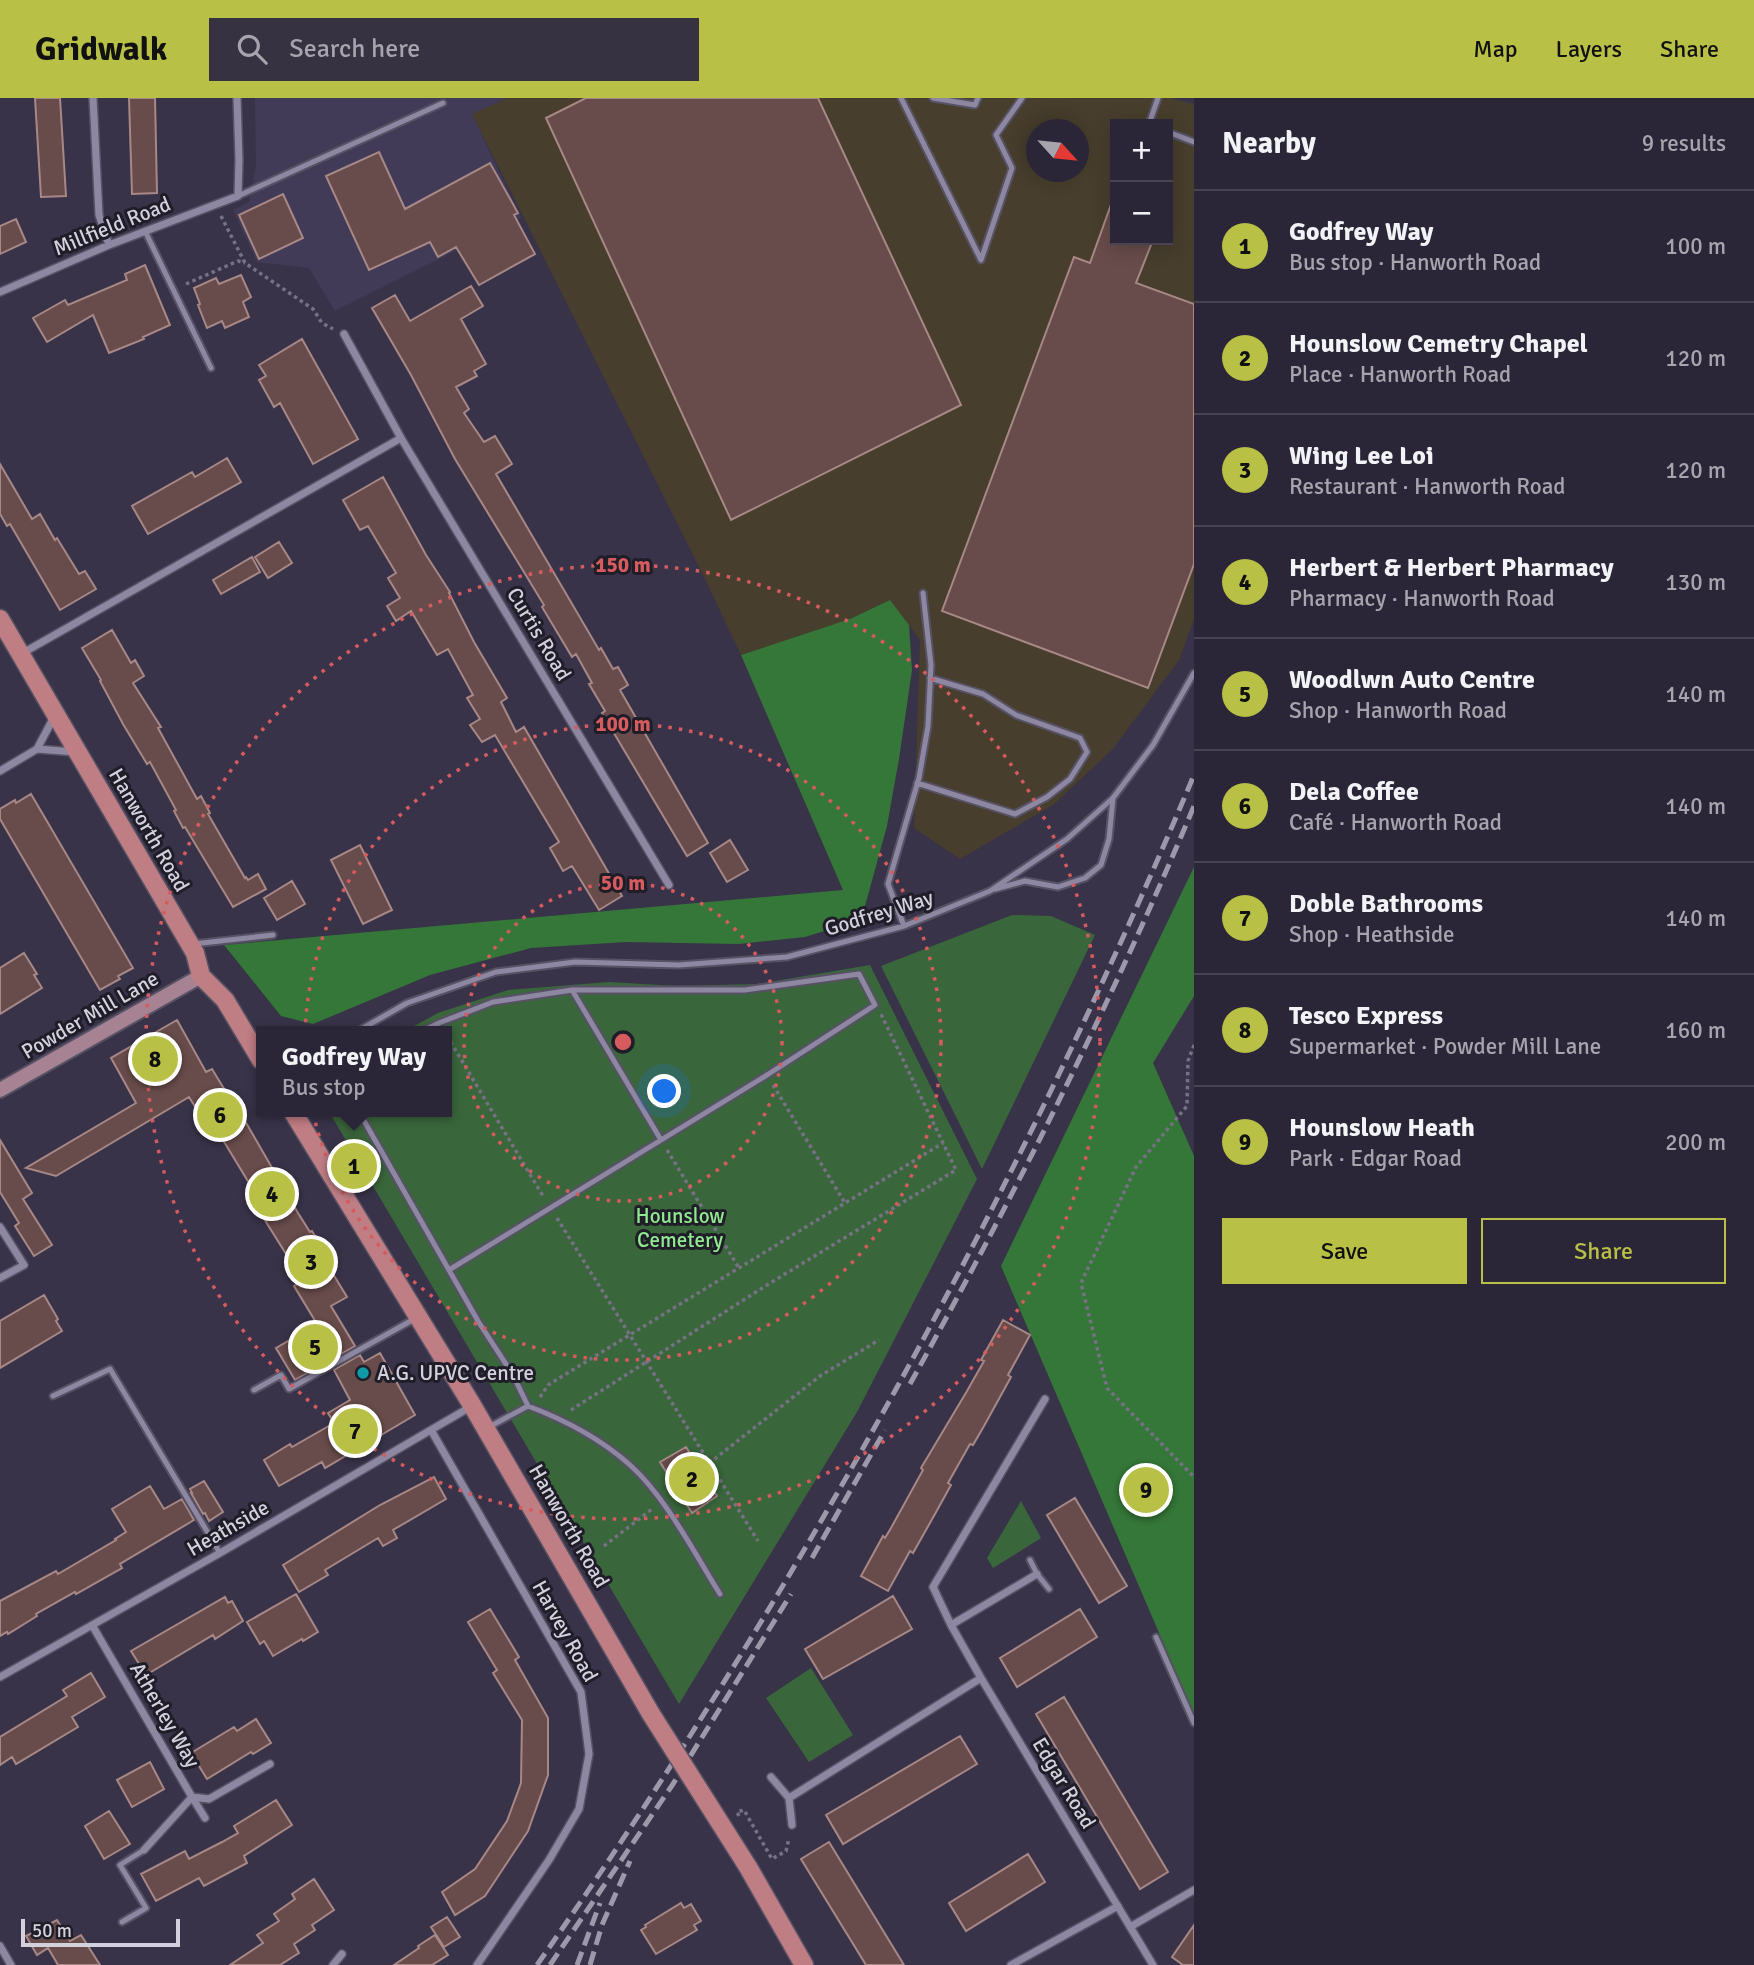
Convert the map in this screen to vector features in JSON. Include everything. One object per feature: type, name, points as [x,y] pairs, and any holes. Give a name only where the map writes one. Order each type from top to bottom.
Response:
[{"type":"main road","name":"Hanworth Road","points":[[0,620],[195,953],[201,976],[225,1000],[256,1052]]},
{"type":"main road","name":"Hanworth Road","points":[[296,1117],[419,1316],[651,1714],[748,1867],[804,1965]]},
{"type":"street","points":[[93,98],[99,215],[109,245]]},
{"type":"street","points":[[237,98],[238,196]]},
{"type":"street","name":"Millfield Road","points":[[0,292],[109,245],[238,196]]},
{"type":"street","name":"Curtis Road","points":[[344,334],[401,438],[669,885]]},
{"type":"street","points":[[21,654],[401,438]]},
{"type":"street","points":[[0,771],[37,749],[56,715]]},
{"type":"street","points":[[37,749],[78,752]]},
{"type":"street","name":"Powder Mill Lane","points":[[0,1090],[201,976]]},
{"type":"street","points":[[0,1227],[24,1265],[0,1279]]},
{"type":"street","name":"Edgar Road","points":[[1045,1399],[933,1587],[981,1678],[1153,1965]]},
{"type":"street","name":"Heathside","points":[[0,1678],[472,1405]]},
{"type":"street","name":"Harvey Road","points":[[431,1430],[581,1692],[589,1754],[579,1809],[549,1860],[477,1965]]},
{"type":"street","points":[[951,1625],[1037,1574]]},
{"type":"street","name":"Atherley Way","points":[[92,1625],[192,1797],[144,1850]]},
{"type":"street","points":[[789,1798],[981,1678]]},
{"type":"street","points":[[192,1797],[209,1799],[270,1764]]},
{"type":"street","points":[[771,1777],[789,1798],[792,1825]]},
{"type":"street","points":[[192,1797],[205,1818]]},
{"type":"street","points":[[1130,1927],[1194,1889]]},
{"type":"street","points":[[1011,1965],[1118,1906]]},
{"type":"street","points":[[0,1946],[11,1965]]},
{"type":"street","points":[[334,1965],[342,1954]]},
{"type":"lane","points":[[901,98],[981,260],[1012,168],[996,135],[1022,98]]},
{"type":"lane","points":[[933,98],[975,105],[978,98]]},
{"type":"lane","points":[[1151,119],[1158,98]]},
{"type":"lane","points":[[238,196],[443,103]]},
{"type":"lane","points":[[1173,134],[1194,142]]},
{"type":"lane","points":[[145,231],[211,368]]},
{"type":"lane","points":[[904,926],[888,884],[917,783],[928,726],[930,665],[923,593]]},
{"type":"lane","name":"Godfrey Way","points":[[367,1026],[407,1003],[496,972],[575,962],[679,965],[787,957],[904,926],[990,891],[1067,839],[1113,798],[1153,745],[1194,673]]},
{"type":"lane","points":[[917,783],[1015,814],[1047,797],[1070,779],[1087,752],[1080,738],[1016,715],[983,694],[930,678]]},
{"type":"lane","points":[[990,891],[1025,881],[1059,887],[1085,878],[1101,865],[1109,839],[1113,798]]},
{"type":"lane","points":[[190,945],[273,934]]},
{"type":"lane","points":[[433,1026],[493,1002],[572,990],[745,990],[859,974],[875,1005],[767,1075],[449,1270]]},
{"type":"lane","points":[[572,990],[661,1140]]},
{"type":"lane","points":[[362,1117],[530,1407],[594,1437],[631,1466],[662,1502],[720,1594]]},
{"type":"lane","points":[[254,1390],[281,1375],[289,1389],[419,1316]]},
{"type":"lane","points":[[53,1396],[110,1369],[220,1553]]},
{"type":"lane","points":[[486,1428],[530,1407]]},
{"type":"lane","points":[[1030,1560],[1049,1589]]},
{"type":"lane","points":[[1156,1637],[1194,1723]]},
{"type":"lane","points":[[122,1922],[146,1908],[120,1865],[144,1850]]},
{"type":"path","points":[[214,204],[245,263]]},
{"type":"path","points":[[173,290],[238,261],[313,309],[322,323],[344,334]]},
{"type":"path","points":[[558,1418],[956,1170],[875,1005]]},
{"type":"path","points":[[452,1044],[550,1208],[758,1541]]},
{"type":"path","points":[[1194,1045],[1188,1061],[1187,1106],[1136,1167],[1081,1283],[1107,1388],[1194,1477]]},
{"type":"path","points":[[767,1075],[845,1203]]},
{"type":"path","points":[[661,1140],[739,1268]]},
{"type":"path","points":[[530,1407],[548,1385],[943,1143]]},
{"type":"path","points":[[698,1472],[821,1376],[879,1340]]},
{"type":"path","points":[[604,1546],[662,1502]]},
{"type":"path","points":[[744,1824],[737,1812],[744,1810],[772,1859],[786,1851],[792,1825]]},
{"type":"shaded area","points":[[255,98],[507,98],[472,114],[521,218],[335,311],[309,268],[257,262],[233,210],[249,202],[256,166]]},
{"type":"shaded area","points":[[507,98],[1170,98],[1194,104],[1194,619],[1179,660],[1112,750],[1053,805],[960,859],[914,828],[920,640],[890,600],[850,619],[741,655],[472,114]]},
{"type":"green space","points":[[890,600],[909,625],[912,670],[899,759],[887,826],[865,906],[837,927],[805,937],[739,944],[626,942],[531,948],[430,975],[313,1024],[281,1016],[224,945],[843,890],[741,655],[850,619]]},
{"type":"green space","points":[[1194,867],[1194,996],[1153,1063],[1194,1156],[1194,1714],[1001,1266]]},
{"type":"green space","points":[[1012,915],[1051,916],[1095,935],[982,1169],[881,966]]},
{"type":"green space","name":"Hounslow Cemetery","points":[[870,965],[977,1179],[857,1412],[679,1704],[332,1117],[452,1117],[452,1026],[414,1026],[438,1013],[508,990],[609,982],[677,986],[757,984]]},
{"type":"green space","points":[[1021,1501],[1041,1538],[993,1568],[987,1558]]},
{"type":"green space","points":[[811,1668],[853,1735],[809,1762],[766,1698]]},
{"type":"building","points":[[35,98],[60,98],[66,196],[41,197]]},
{"type":"building","points":[[129,98],[155,98],[157,193],[132,194]]},
{"type":"building","points":[[586,98],[818,98],[961,405],[731,520],[546,118]]},
{"type":"building","points":[[379,152],[405,209],[490,163],[518,213],[514,215],[535,254],[479,285],[456,247],[438,257],[430,242],[369,270],[326,176]]},
{"type":"building","points":[[283,194],[303,238],[259,259],[239,215]]},
{"type":"building","points":[[1110,207],[1110,245],[1151,245],[1136,283],[1194,304],[1194,564],[1148,688],[942,611],[1074,257],[1090,263]]},
{"type":"building","points":[[16,219],[26,242],[0,254],[0,226]]},
{"type":"building","points":[[145,265],[170,325],[109,353],[93,315],[47,342],[33,318],[65,300],[68,305],[127,280],[125,274]]},
{"type":"building","points":[[241,275],[251,297],[243,302],[249,317],[225,328],[222,321],[207,328],[194,288],[216,278],[219,284]]},
{"type":"building","points":[[471,286],[483,306],[461,319],[486,364],[474,371],[477,376],[456,387],[469,409],[464,413],[484,442],[495,436],[512,464],[496,474],[599,650],[601,648],[613,669],[618,667],[628,685],[620,690],[708,843],[687,856],[602,713],[605,711],[576,654],[572,657],[542,607],[544,605],[455,459],[372,308],[395,295],[410,321]]},
{"type":"building","points":[[302,339],[358,439],[313,464],[280,403],[274,407],[259,380],[266,376],[259,365]]},
{"type":"building","points":[[227,458],[241,482],[148,534],[132,506],[192,472],[195,477]]},
{"type":"building","points":[[0,464],[32,519],[40,514],[79,574],[85,571],[96,589],[60,610],[10,524],[7,526],[0,514]]},
{"type":"building","points":[[383,477],[426,555],[450,592],[474,642],[507,698],[501,702],[516,732],[524,727],[622,896],[599,910],[572,866],[563,871],[550,848],[559,842],[495,735],[482,742],[470,725],[480,719],[467,698],[473,695],[448,649],[437,655],[411,611],[396,621],[387,606],[400,598],[388,578],[396,573],[368,526],[360,530],[343,500]]},
{"type":"building","points":[[279,542],[292,563],[268,578],[255,557]]},
{"type":"building","points":[[252,557],[260,572],[221,594],[213,580]]},
{"type":"building","points":[[112,630],[131,663],[135,660],[144,676],[133,683],[161,727],[158,728],[197,799],[201,796],[210,813],[208,814],[245,878],[248,880],[258,874],[266,889],[233,907],[185,827],[183,828],[150,762],[147,764],[123,724],[82,648]]},
{"type":"building","points":[[31,794],[133,968],[100,990],[0,819],[0,809]]},
{"type":"building","points":[[730,840],[748,870],[727,882],[710,853]]},
{"type":"building","points":[[360,845],[392,910],[363,924],[331,860]]},
{"type":"building","points":[[292,881],[305,904],[277,920],[264,898]]},
{"type":"building","points":[[24,953],[42,988],[0,1014],[0,968]]},
{"type":"building","points":[[177,1020],[206,1072],[212,1069],[241,1114],[298,1213],[331,1262],[327,1264],[347,1297],[331,1306],[355,1346],[295,1380],[276,1348],[317,1324],[294,1286],[303,1281],[261,1214],[266,1211],[226,1145],[215,1128],[210,1131],[189,1097],[56,1176],[26,1168],[136,1103],[111,1058]]},
{"type":"building","points":[[0,1140],[32,1193],[23,1199],[52,1245],[34,1256],[15,1226],[19,1223],[0,1192]]},
{"type":"building","points":[[44,1295],[62,1331],[0,1368],[0,1321]]},
{"type":"building","points":[[1003,1320],[1030,1335],[984,1426],[973,1445],[970,1444],[948,1483],[951,1485],[935,1514],[888,1591],[861,1576],[883,1536],[885,1538],[891,1528],[923,1470],[921,1468],[984,1361],[981,1360]]},
{"type":"building","points":[[380,1353],[415,1415],[325,1468],[322,1462],[279,1486],[264,1460],[334,1423],[328,1413],[350,1400],[334,1370],[360,1355],[364,1362]]},
{"type":"building","points":[[686,1447],[717,1496],[692,1513],[660,1462]]},
{"type":"building","points":[[434,1477],[446,1499],[393,1530],[397,1538],[383,1546],[378,1538],[325,1570],[328,1575],[299,1592],[283,1565],[380,1505]]},
{"type":"building","points":[[204,1481],[223,1512],[209,1521],[190,1489]]},
{"type":"building","points":[[150,1486],[164,1509],[182,1499],[194,1520],[120,1564],[122,1568],[36,1614],[37,1616],[8,1634],[7,1632],[0,1636],[0,1601],[56,1571],[58,1574],[116,1540],[126,1532],[112,1509]]},
{"type":"building","points":[[1075,1498],[1127,1586],[1099,1603],[1047,1515]]},
{"type":"building","points":[[296,1594],[318,1632],[273,1656],[264,1641],[260,1644],[247,1622]]},
{"type":"building","points":[[893,1596],[912,1629],[823,1679],[805,1649]]},
{"type":"building","points":[[225,1597],[228,1603],[232,1601],[243,1621],[215,1639],[213,1635],[146,1675],[131,1651]]},
{"type":"building","points":[[490,1609],[519,1657],[515,1660],[548,1718],[548,1775],[528,1831],[485,1896],[455,1915],[442,1892],[475,1869],[507,1821],[521,1783],[522,1720],[493,1673],[497,1670],[468,1622]]},
{"type":"building","points":[[1080,1609],[1097,1637],[1017,1687],[1000,1658]]},
{"type":"building","points":[[91,1673],[105,1697],[72,1717],[78,1727],[16,1764],[12,1757],[0,1765],[0,1737],[67,1696],[63,1690]]},
{"type":"building","points":[[1064,1697],[1168,1872],[1140,1889],[1036,1714]]},
{"type":"building","points":[[256,1719],[271,1743],[207,1779],[191,1753],[234,1727],[237,1731]]},
{"type":"building","points":[[960,1736],[977,1764],[843,1844],[826,1815]]},
{"type":"building","points":[[150,1762],[164,1789],[132,1807],[117,1780]]},
{"type":"building","points":[[276,1800],[292,1825],[244,1856],[247,1863],[204,1886],[199,1878],[156,1901],[141,1874],[185,1851],[189,1859],[222,1842],[238,1833],[234,1826]]},
{"type":"building","points":[[109,1811],[130,1844],[104,1859],[85,1826]]},
{"type":"building","points":[[829,1842],[904,1965],[866,1965],[801,1859]]},
{"type":"building","points":[[1028,1854],[1045,1882],[966,1931],[949,1903]]},
{"type":"building","points":[[314,1879],[334,1910],[312,1925],[315,1930],[294,1944],[299,1953],[280,1965],[230,1965],[263,1943],[257,1935],[279,1921],[274,1914],[295,1899],[292,1894]]},
{"type":"building","points":[[681,1903],[684,1908],[691,1904],[701,1921],[694,1925],[697,1930],[656,1954],[641,1930]]},
{"type":"building","points":[[447,1917],[460,1937],[444,1947],[431,1927]]},
{"type":"building","points":[[57,1920],[70,1941],[81,1935],[100,1965],[58,1965],[48,1948],[37,1955],[26,1936]]},
{"type":"building","points":[[1194,1925],[1194,1965],[1183,1965],[1172,1957]]},
{"type":"building","points":[[435,1935],[448,1955],[432,1965],[394,1965],[419,1948],[418,1946]]},
{"type":"railway","points":[[537,1965],[633,1824],[725,1681],[813,1535],[897,1387],[1054,1085],[1126,931],[1194,775]]},
{"type":"railway","points":[[910,1384],[1060,1099],[1194,806]]},
{"type":"railway","points":[[812,1558],[885,1430]]},
{"type":"railway","points":[[550,1965],[673,1784],[791,1594]]},
{"type":"railway","points":[[590,1965],[602,1925],[630,1861]]},
{"type":"railway","points":[[577,1965],[600,1903]]},
{"type":"place","name":"Tesco Express","points":[[155,1059]]},
{"type":"place","name":"Dela Coffee","points":[[220,1115]]},
{"type":"place","name":"Godfrey Way","points":[[354,1166]]},
{"type":"place","name":"Herbert & Herbert Pharmacy","points":[[272,1194]]},
{"type":"place","name":"Wing Lee Loi","points":[[311,1262]]},
{"type":"place","name":"Woodlwn Auto Centre","points":[[315,1347]]},
{"type":"place","name":"A.G. UPVC Centre","points":[[363,1373]]},
{"type":"place","name":"Doble Bathrooms","points":[[355,1431]]},
{"type":"place","name":"Hounslow Cemetry Chapel","points":[[692,1479]]},
{"type":"place","name":"Hounslow Heath","points":[[1146,1490]]}]
